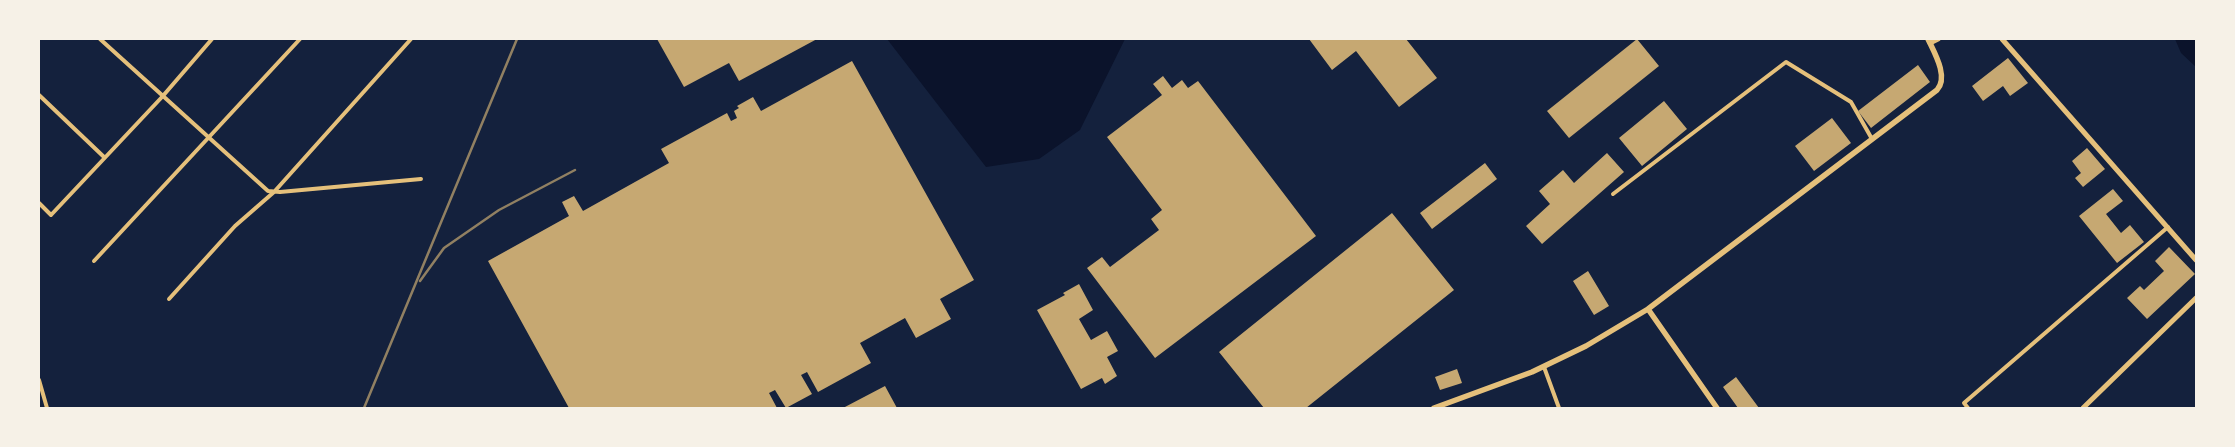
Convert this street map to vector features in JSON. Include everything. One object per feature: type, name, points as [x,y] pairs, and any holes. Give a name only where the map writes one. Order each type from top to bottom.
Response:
[{"type":"main road","points":[[1434,408],[1544,367],[1586,346],[1648,309],[1941,86],[1941,74],[1929,41]]},
{"type":"main road","points":[[1648,309],[1717,408]]},
{"type":"street","points":[[100,39],[268,191],[421,179]]},
{"type":"street","points":[[39,203],[51,215],[162,97],[212,39]]},
{"type":"street","points":[[94,261],[300,39]]},
{"type":"street","points":[[169,299],[235,226],[274,192],[411,39]]},
{"type":"street","points":[[1929,41],[1938,39]]},
{"type":"street","points":[[2002,39],[2196,260]]},
{"type":"street","points":[[1613,194],[1786,62],[1851,102],[1872,139]]},
{"type":"street","points":[[39,95],[104,158]]},
{"type":"street","points":[[1968,408],[1964,403],[2168,227]]},
{"type":"street","points":[[2083,408],[2196,298]]},
{"type":"street","points":[[1544,367],[1559,408]]},
{"type":"street","points":[[39,380],[46,408]]},
{"type":"water","points":[[887,39],[1125,39],[1080,130],[1039,159],[986,167]]},
{"type":"water","points":[[2175,39],[2196,39],[2196,67],[2181,53]]},
{"type":"building","points":[[657,39],[817,39],[739,81],[729,63],[684,87]]},
{"type":"building","points":[[1309,39],[1406,39],[1437,78],[1399,107],[1356,51],[1332,70]]},
{"type":"building","points":[[1637,39],[1659,66],[1569,138],[1547,111]]},
{"type":"building","points":[[2008,58],[2028,83],[2010,96],[2003,86],[1983,101],[1972,86]]},
{"type":"building","points":[[852,61],[974,280],[940,299],[951,319],[916,338],[905,318],[860,343],[871,363],[818,392],[807,372],[801,375],[812,394],[786,408],[775,390],[769,393],[777,408],[569,408],[488,261],[569,216],[562,202],[574,196],[583,211],[669,163],[661,149],[727,113],[731,121],[737,118],[734,111],[739,108],[737,106],[753,97],[761,111]]},
{"type":"building","points":[[1918,65],[1930,82],[1871,128],[1858,111]]},
{"type":"building","points":[[1163,76],[1172,88],[1182,80],[1188,88],[1198,81],[1316,236],[1155,358],[1087,268],[1102,257],[1110,267],[1159,230],[1151,219],[1162,210],[1107,137],[1162,95],[1153,84]]},
{"type":"building","points":[[1664,101],[1687,129],[1642,166],[1619,138]]},
{"type":"building","points":[[1832,118],[1851,143],[1814,171],[1795,146]]},
{"type":"building","points":[[2087,148],[2105,169],[2083,187],[2075,178],[2081,173],[2072,161]]},
{"type":"building","points":[[1607,153],[1624,172],[1542,244],[1526,226],[1550,204],[1539,191],[1563,170],[1574,183]]},
{"type":"building","points":[[1485,163],[1497,179],[1432,229],[1420,213]]},
{"type":"building","points":[[2113,189],[2123,201],[2106,214],[2121,233],[2130,225],[2144,242],[2117,263],[2079,216]]},
{"type":"building","points":[[1392,213],[1454,290],[1306,408],[1264,408],[1219,352]]},
{"type":"building","points":[[2169,247],[2195,274],[2147,319],[2127,298],[2140,286],[2144,290],[2164,271],[2155,261]]},
{"type":"building","points":[[1588,271],[1609,306],[1594,315],[1573,281]]},
{"type":"building","points":[[1079,284],[1093,310],[1079,319],[1091,340],[1107,331],[1118,351],[1107,357],[1117,376],[1105,384],[1102,378],[1081,389],[1037,310],[1065,295],[1063,293]]},
{"type":"building","points":[[1457,369],[1462,383],[1440,390],[1435,377]]},
{"type":"building","points":[[1736,377],[1759,408],[1738,408],[1723,387]]},
{"type":"building","points":[[885,386],[897,408],[843,408]]},
{"type":"railway","points":[[364,408],[517,39]]},
{"type":"railway","points":[[420,281],[444,248],[499,210],[575,170]]}]
